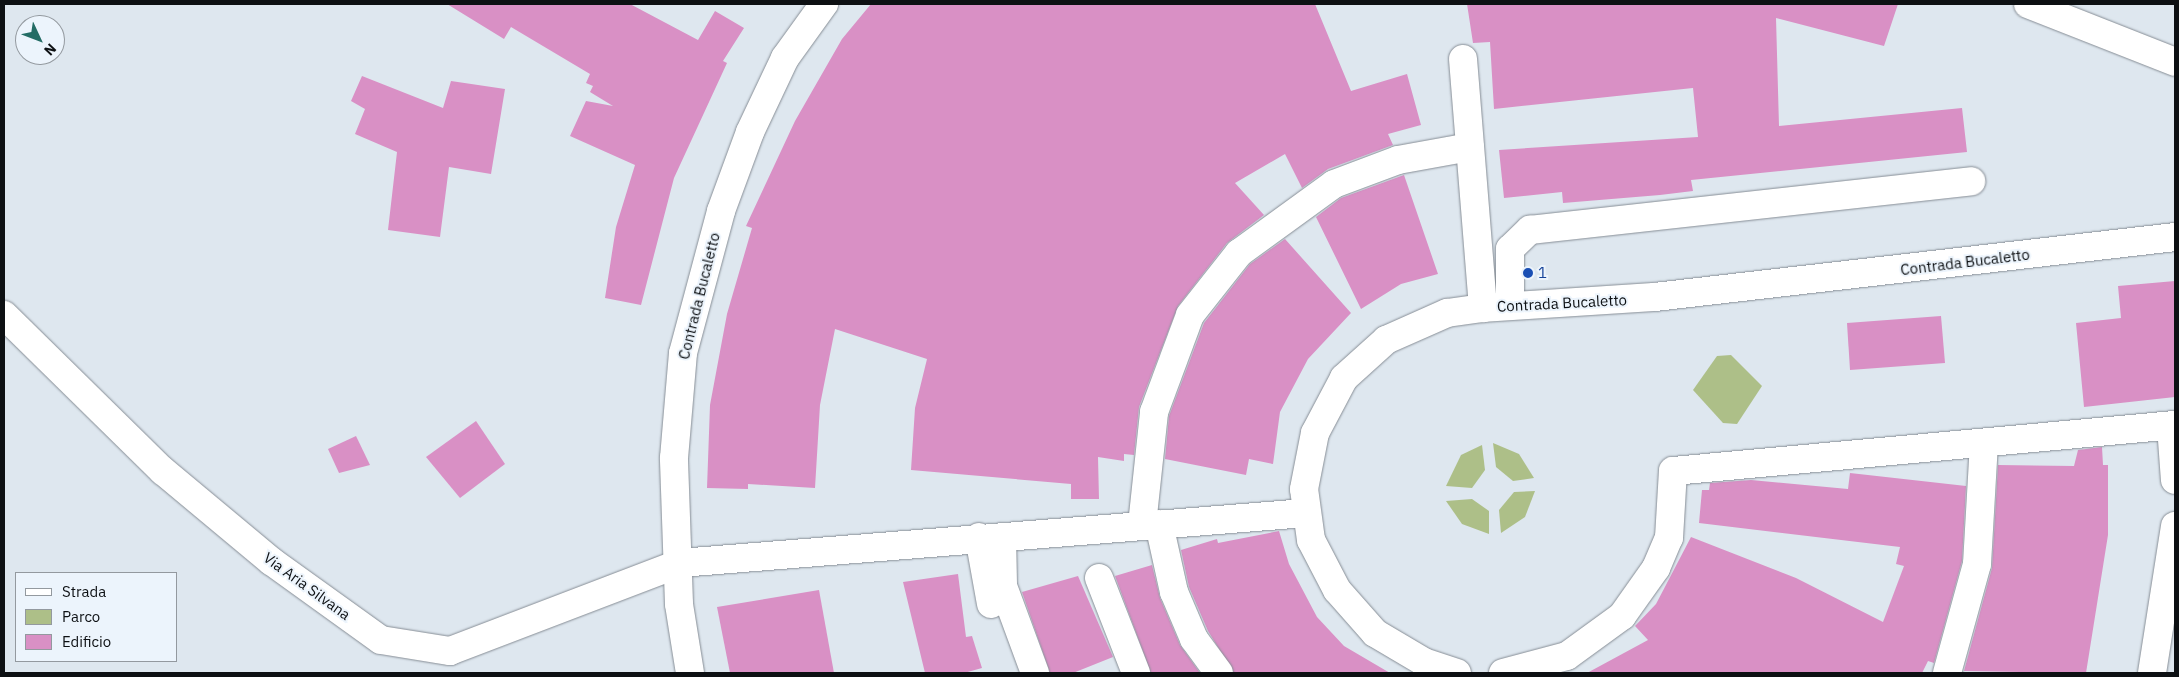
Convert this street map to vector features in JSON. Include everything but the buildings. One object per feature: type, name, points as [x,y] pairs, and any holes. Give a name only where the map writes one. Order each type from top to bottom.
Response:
[{"type":"street","name":"Contrada Bucaletto","points":[[690,673],[679,604],[680,563],[674,458],[683,353],[721,212],[750,132],[784,58],[824,4]]},
{"type":"street","points":[[2028,4],[2175,62]]},
{"type":"street","points":[[1463,59],[1483,308]]},
{"type":"street","points":[[1219,673],[1194,640],[1174,592],[1151,525],[1154,412],[1190,315],[1239,253],[1334,184],[1398,160],[1470,147]]},
{"type":"street","points":[[1510,306],[1510,250],[1530,230],[1972,181]]},
{"type":"street","name":"Contrada Bucaletto","points":[[1457,673],[1397,647],[1354,612],[1320,563],[1305,513],[1304,489],[1314,433],[1344,378],[1364,356],[1409,326],[1447,313],[1483,308],[1655,298],[2175,238]]},
{"type":"street","name":"Via Aria Silvana","points":[[4,315],[164,471],[271,562],[381,640],[450,650],[680,563],[1305,513]]},
{"type":"street","points":[[1511,673],[1567,656],[1622,616],[1656,568],[1669,538],[1673,471],[2173,426],[2175,480]]},
{"type":"street","points":[[1948,673],[1977,564],[1984,443]]},
{"type":"street","points":[[2152,673],[2175,526]]},
{"type":"street","points":[[991,537],[986,590],[1016,673]]},
{"type":"street","points":[[991,537],[1003,586],[1035,673]]},
{"type":"street","points":[[1099,578],[1136,673]]},
{"type":"green space","points":[[1731,355],[1762,386],[1737,424],[1723,423],[1693,390],[1717,356]]},
{"type":"green space","points":[[1493,443],[1519,454],[1534,478],[1513,481],[1496,467]]},
{"type":"green space","points":[[1482,445],[1485,470],[1472,488],[1446,486],[1461,455]]},
{"type":"green space","points":[[1535,491],[1525,517],[1501,533],[1499,510],[1514,492]]},
{"type":"green space","points":[[1472,499],[1489,511],[1489,534],[1462,524],[1446,501]]},
{"type":"place","name":"1","points":[[1528,273]]}]
